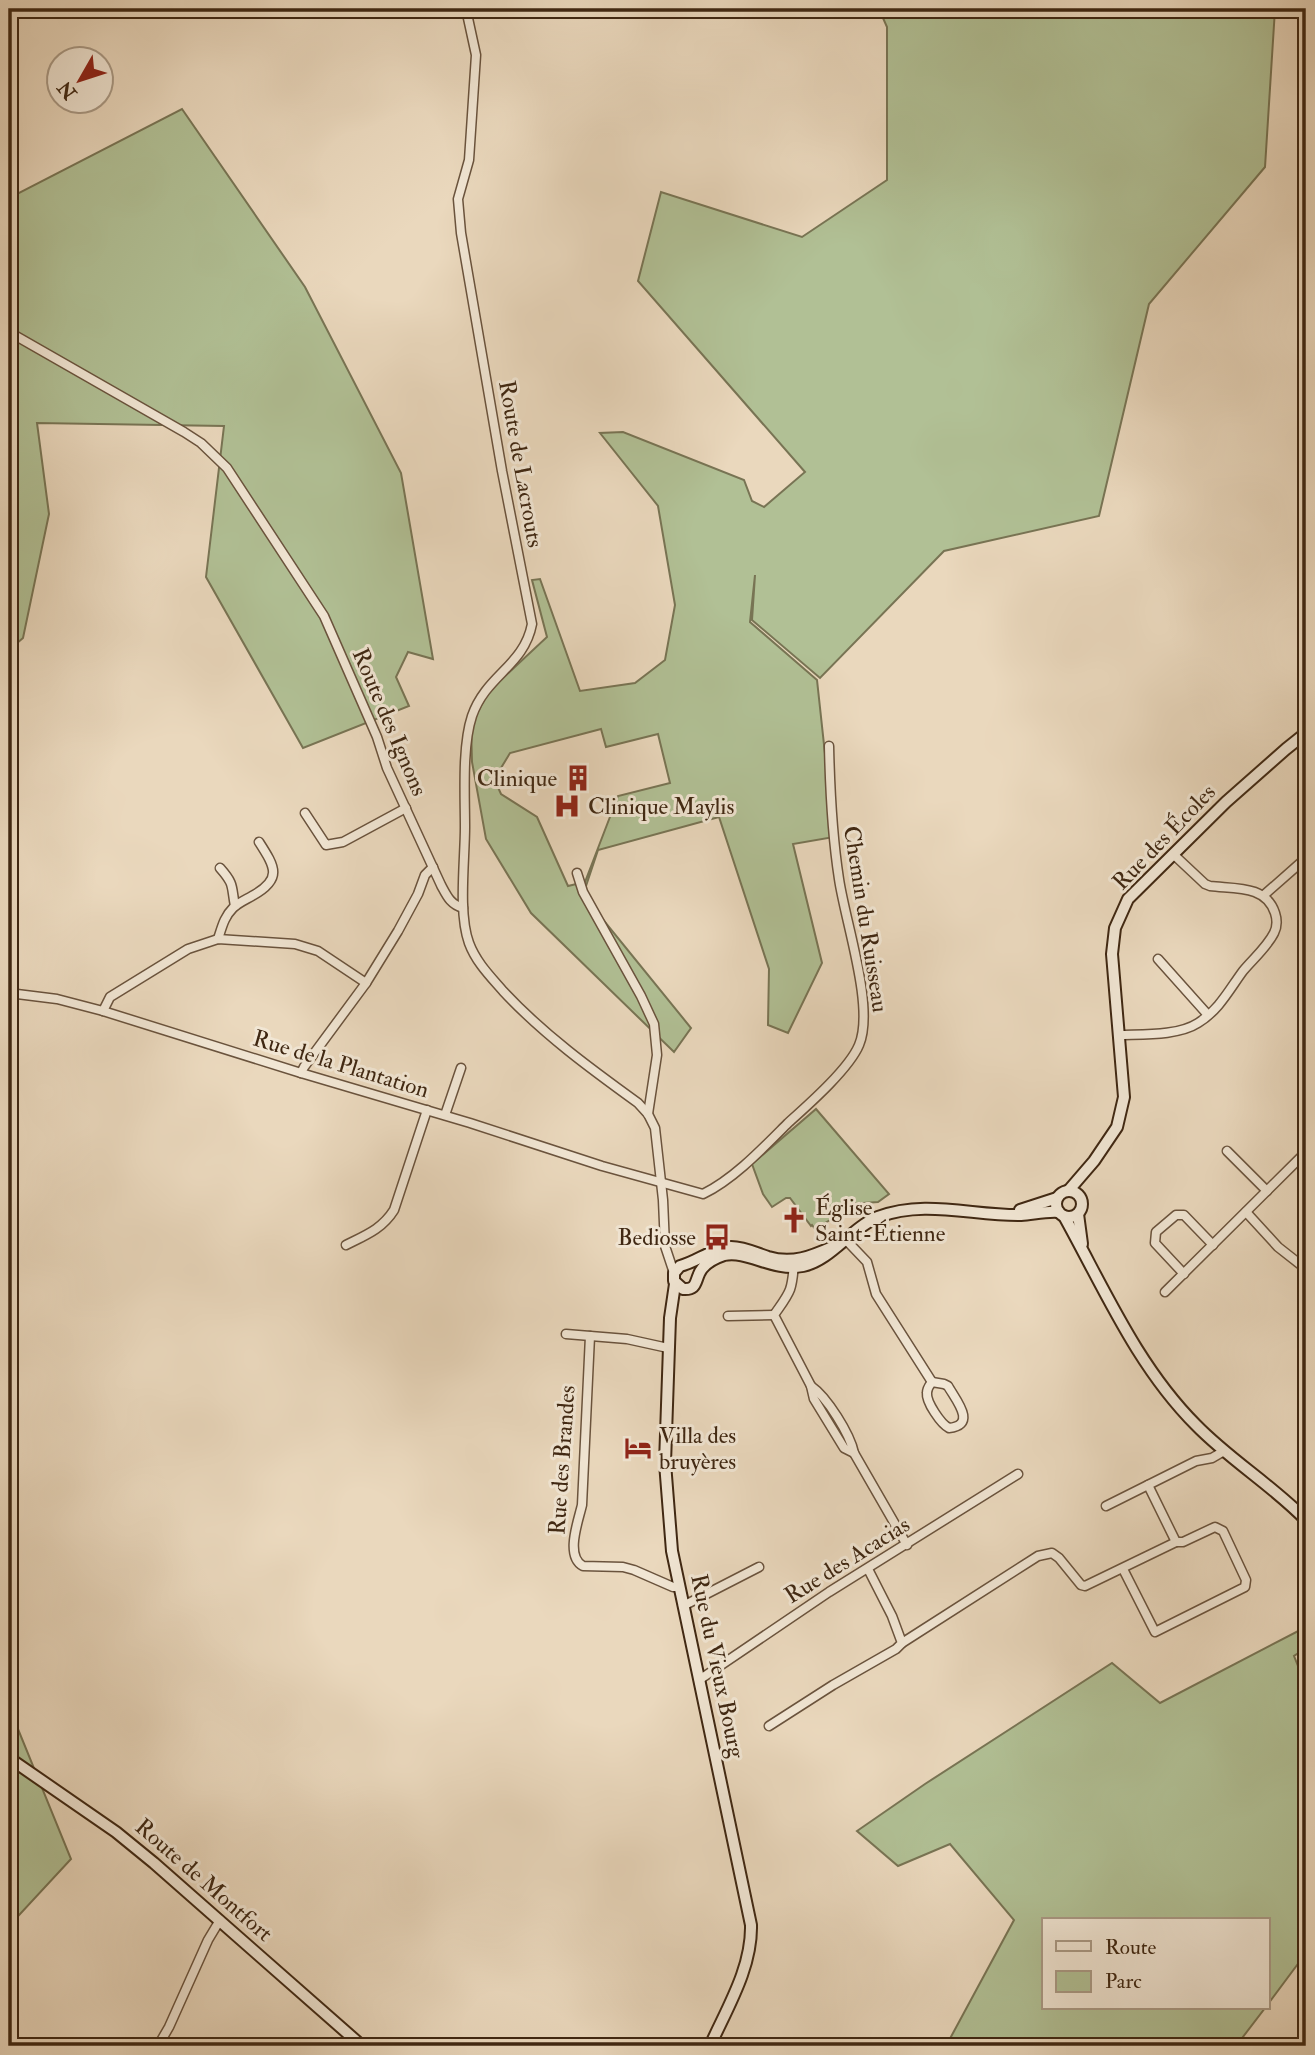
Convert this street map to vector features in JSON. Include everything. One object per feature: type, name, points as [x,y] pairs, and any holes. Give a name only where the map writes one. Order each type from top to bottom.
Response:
[{"type":"street","name":"Route de Lacrouts","points":[[463,908],[469,724],[485,689],[523,651],[532,624],[502,471],[461,233],[458,199],[469,160],[476,55],[466,9]]},
{"type":"street","name":"Route des Ignons","points":[[9,332],[184,432],[201,443],[227,468],[324,616],[377,737],[387,768],[433,867],[449,900],[463,908]]},
{"type":"street","name":"Rue des Écoles","points":[[1069,1190],[1094,1161],[1116,1127],[1124,1097],[1112,954],[1115,928],[1128,899],[1226,802],[1306,733]]},
{"type":"street","name":"Chemin du Ruisseau","points":[[660,1182],[703,1195],[717,1188],[840,1073],[859,1046],[866,1017],[839,881],[830,805],[829,747]]},
{"type":"street","points":[[305,813],[326,845],[344,842],[406,808]]},
{"type":"street","points":[[218,939],[224,920],[234,906],[270,883],[274,873],[259,842]]},
{"type":"street","points":[[1119,1035],[1162,1034],[1196,1025],[1219,1007],[1276,930],[1275,913],[1264,895],[1205,884],[1173,853]]},
{"type":"street","points":[[1264,895],[1306,858]]},
{"type":"street","points":[[301,1073],[366,983],[398,931],[425,876],[433,867]]},
{"type":"street","points":[[220,868],[232,883],[234,906]]},
{"type":"street","points":[[577,873],[583,892],[654,1024],[657,1055],[648,1114]]},
{"type":"street","points":[[463,908],[469,943],[488,975],[542,1028],[638,1103],[648,1114],[655,1128],[665,1246],[668,1256],[681,1275],[695,1285],[698,1275],[709,1262],[730,1255],[751,1257],[773,1265],[794,1264],[841,1242],[869,1222],[906,1210],[954,1209],[1003,1214],[1061,1214],[1071,1217],[1078,1214],[1082,1207],[1077,1193],[1069,1190],[1062,1192],[1057,1198],[1056,1207],[1061,1214],[1083,1250],[1119,1319],[1150,1370],[1186,1415],[1306,1520]]},
{"type":"street","points":[[103,1011],[110,998],[121,990],[187,949],[218,939],[295,944],[318,951],[366,983]]},
{"type":"street","points":[[1158,960],[1208,1015]]},
{"type":"street","name":"Rue de la Plantation","points":[[9,993],[57,999],[103,1011],[660,1182]]},
{"type":"street","points":[[445,1115],[461,1068]]},
{"type":"street","points":[[346,1245],[379,1228],[394,1210],[427,1110]]},
{"type":"street","points":[[1227,1151],[1266,1191]]},
{"type":"street","points":[[1165,1292],[1306,1152]]},
{"type":"street","name":"Rue des Écoles","points":[[1080,1196],[1094,1161]]},
{"type":"street","points":[[1003,1214],[1057,1198]]},
{"type":"street","points":[[1246,1212],[1279,1247],[1306,1269]]},
{"type":"street","points":[[1078,1214],[1083,1250]]},
{"type":"street","points":[[1184,1274],[1155,1243],[1156,1232],[1176,1215],[1184,1215],[1213,1245]]},
{"type":"street","points":[[841,1242],[867,1262],[876,1294],[932,1382]]},
{"type":"street","points":[[681,1275],[718,1250],[732,1247],[794,1264]]},
{"type":"street","points":[[774,1315],[792,1289],[794,1264]]},
{"type":"street","points":[[681,1275],[695,1269],[698,1275]]},
{"type":"street","name":"Rue du Vieux Bourg","points":[[681,1275],[670,1318],[668,1348],[665,1463],[672,1551],[751,1925],[752,1944],[746,1966],[710,2046]]},
{"type":"street","points":[[728,1316],[774,1315]]},
{"type":"street","points":[[774,1315],[811,1386],[814,1399],[844,1448],[854,1453],[907,1545]]},
{"type":"street","points":[[566,1334],[627,1339],[668,1348]]},
{"type":"street","name":"Rue des Brandes","points":[[590,1336],[582,1505],[576,1523],[574,1556],[583,1566],[623,1567],[679,1587]]},
{"type":"street","points":[[932,1382],[948,1386],[964,1413],[958,1426],[949,1428],[943,1424],[928,1399],[926,1394],[932,1382]]},
{"type":"street","points":[[1107,1506],[1196,1461],[1212,1458],[1224,1451]]},
{"type":"street","name":"Rue des Acacias","points":[[699,1680],[829,1592],[1018,1474]]},
{"type":"street","points":[[1148,1485],[1176,1542]]},
{"type":"street","points":[[769,1726],[896,1649],[1045,1553],[1052,1553],[1059,1558],[1081,1585],[1085,1586],[1176,1542],[1183,1542],[1214,1527],[1223,1531],[1246,1580],[1245,1587],[1155,1632],[1123,1569]]},
{"type":"street","points":[[683,1606],[759,1567]]},
{"type":"street","points":[[868,1569],[892,1616],[902,1643]]},
{"type":"street","name":"Route de Montfort","points":[[9,1758],[116,1832],[362,2046]]},
{"type":"street","points":[[158,2046],[220,1920]]},
{"type":"green space","points":[[879,9],[1275,9],[1265,167],[1149,304],[1099,516],[944,551],[820,678],[752,620],[755,575],[750,622],[817,680],[834,837],[793,844],[822,963],[788,1033],[768,1025],[769,969],[719,817],[598,850],[583,895],[691,1028],[674,1052],[531,913],[486,839],[472,762],[471,725],[488,692],[547,637],[532,580],[540,579],[580,691],[635,683],[665,660],[675,605],[658,506],[600,433],[623,432],[744,480],[752,501],[764,507],[805,472],[638,281],[661,192],[802,237],[887,180],[887,27]],"holes":[[[601,729],[606,747],[658,734],[670,783],[618,796],[585,882],[568,886],[537,817],[501,794],[496,783],[510,753]]]},
{"type":"green space","points":[[182,109],[305,287],[401,473],[433,659],[408,652],[396,677],[409,706],[303,748],[206,577],[224,426],[37,423],[49,514],[23,638],[9,650],[9,198]]},
{"type":"green space","points":[[816,1109],[889,1194],[878,1202],[849,1204],[850,1208],[815,1229],[790,1198],[772,1207],[763,1194],[752,1164]]},
{"type":"green space","points":[[1306,1627],[1306,1648],[1294,1656],[1306,1686],[1306,1953],[1270,2001],[1270,1918],[1042,1918],[1042,2010],[1263,2010],[1236,2046],[946,2046],[1014,1920],[950,1844],[898,1866],[857,1831],[1112,1663],[1160,1703]]},
{"type":"green space","points":[[9,1707],[71,1859],[9,1926]]},
{"type":"place","name":"Clinique","points":[[578,778]]},
{"type":"place","name":"Clinique Maylis","points":[[567,806]]},
{"type":"place","name":"Église Saint-Étienne","points":[[794,1220]]},
{"type":"place","name":"Bediosse","points":[[717,1237]]},
{"type":"place","name":"Villa des bruyères","points":[[638,1448]]}]
